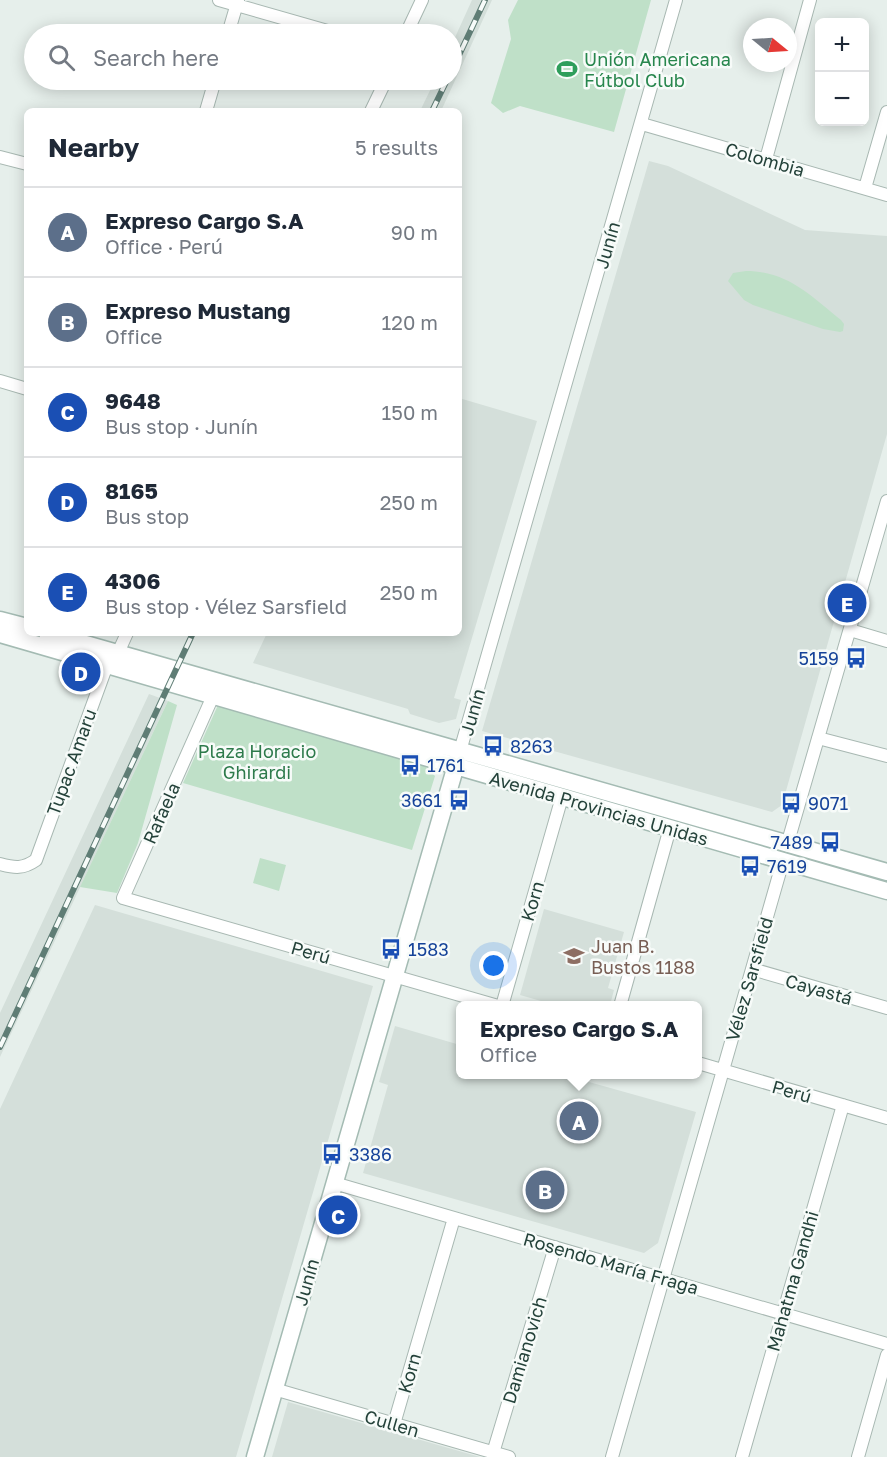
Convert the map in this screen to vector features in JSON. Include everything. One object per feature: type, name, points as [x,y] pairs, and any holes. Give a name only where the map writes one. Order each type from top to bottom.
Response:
[{"type":"main road","points":[[0,620],[24,626]]},
{"type":"main road","name":"Avenida Provincias Unidas","points":[[0,634],[24,635]]},
{"type":"main road","name":"Avenida Provincias Unidas","points":[[34,636],[51,637],[213,696],[458,759],[562,797],[670,828],[887,873]]},
{"type":"main road","name":"Avenida Provincias Unidas","points":[[112,659],[785,853],[887,891]]},
{"type":"main road","name":"Junín","points":[[255,1457],[458,759]]},
{"type":"street","points":[[219,0],[238,3],[306,24]]},
{"type":"street","points":[[411,24],[422,0]]},
{"type":"street","name":"Junín","points":[[458,759],[676,0]]},
{"type":"street","points":[[766,159],[810,0]]},
{"type":"street","points":[[231,24],[238,3]]},
{"type":"street","points":[[207,108],[213,90]]},
{"type":"street","points":[[372,108],[381,90]]},
{"type":"street","points":[[865,188],[887,112]]},
{"type":"street","name":"Colombia","points":[[642,124],[887,195]]},
{"type":"street","points":[[0,157],[24,163]]},
{"type":"street","points":[[0,381],[24,388]]},
{"type":"street","name":"Vélez Sarsfield","points":[[612,1457],[887,501]]},
{"type":"street","points":[[850,630],[887,641]]},
{"type":"street","name":"Tupac Amaru","points":[[0,864],[15,868],[27,866],[36,860],[112,659],[125,636]]},
{"type":"street","name":"Rafaela","points":[[123,898],[213,696]]},
{"type":"street","points":[[818,738],[887,756]]},
{"type":"street","name":"Korn","points":[[501,1001],[562,797]]},
{"type":"street","points":[[621,1001],[670,828]]},
{"type":"street","name":"Perú","points":[[123,898],[486,1001]]},
{"type":"street","name":"Cayastá","points":[[752,969],[887,1008]]},
{"type":"street","name":"Perú","points":[[702,1064],[887,1118]]},
{"type":"street","name":"Mahatma Gandhi","points":[[742,1457],[843,1105]]},
{"type":"street","name":"Rosendo María Fraga","points":[[334,1183],[887,1344]]},
{"type":"street","name":"Korn","points":[[394,1424],[454,1218]]},
{"type":"street","name":"Damianovich","points":[[493,1453],[555,1247]]},
{"type":"street","points":[[858,1457],[887,1355]]},
{"type":"street","name":"Cullen","points":[[274,1389],[509,1457]]},
{"type":"shaded area","points":[[472,0],[492,0],[462,65],[462,24]]},
{"type":"shaded area","points":[[430,90],[451,90],[442,108],[421,108]]},
{"type":"shaded area","points":[[649,161],[668,166],[805,230],[887,236],[887,434],[782,805],[772,812],[482,731]]},
{"type":"shaded area","points":[[462,399],[537,421],[454,698],[461,700],[456,719],[439,723],[410,714],[408,709],[253,663],[266,636],[462,636]]},
{"type":"shaded area","points":[[149,694],[168,701],[0,1057],[0,1013]]},
{"type":"shaded area","points":[[95,905],[373,986],[236,1457],[0,1457],[0,1109]]},
{"type":"shaded area","name":"Juan B. Bustos 1188","points":[[544,909],[624,932],[608,988],[614,990],[611,1001],[541,1001],[520,995]]},
{"type":"shaded area","points":[[395,1026],[456,1044],[456,1079],[578,1079],[696,1112],[658,1243],[644,1253],[363,1173],[388,1085],[379,1082]]},
{"type":"shaded area","points":[[288,1402],[480,1457],[272,1457]]},
{"type":"green space","name":"Unión Americana Fútbol Club","points":[[518,0],[651,0],[614,132],[520,106],[503,113],[491,103],[511,39],[508,20]]},
{"type":"green space","points":[[746,271],[774,275],[797,286],[841,320],[844,324],[843,331],[823,329],[744,300],[728,281],[733,273]]},
{"type":"green space","points":[[168,701],[177,705],[138,843],[117,893],[80,887]]},
{"type":"green space","name":"Plaza Horacio Ghirardi","points":[[218,705],[425,766],[435,776],[412,850],[183,783]]},
{"type":"green space","points":[[260,858],[286,865],[279,891],[253,883]]},
{"type":"railway","points":[[462,49],[485,0]]},
{"type":"railway","points":[[433,108],[442,90]]},
{"type":"railway","points":[[0,1047],[192,636]]},
{"type":"place","name":"Unión Americana Fútbol Club","points":[[567,69]]},
{"type":"place","name":"4306","points":[[847,603]]},
{"type":"place","name":"5159","points":[[856,658]]},
{"type":"place","name":"8165","points":[[81,672]]},
{"type":"place","name":"8263","points":[[493,746]]},
{"type":"place","name":"1761","points":[[410,765]]},
{"type":"place","name":"3661","points":[[459,800]]},
{"type":"place","name":"9071","points":[[791,803]]},
{"type":"place","name":"7489","points":[[830,842]]},
{"type":"place","name":"7619","points":[[750,866]]},
{"type":"place","name":"1583","points":[[391,949]]},
{"type":"place","name":"Juan B. Bustos 1188","points":[[574,956]]},
{"type":"place","name":"Expreso Cargo S.A","points":[[579,1121]]},
{"type":"place","name":"3386","points":[[332,1154]]},
{"type":"place","name":"Expreso Mustang","points":[[545,1190]]},
{"type":"place","name":"9648","points":[[338,1215]]}]
